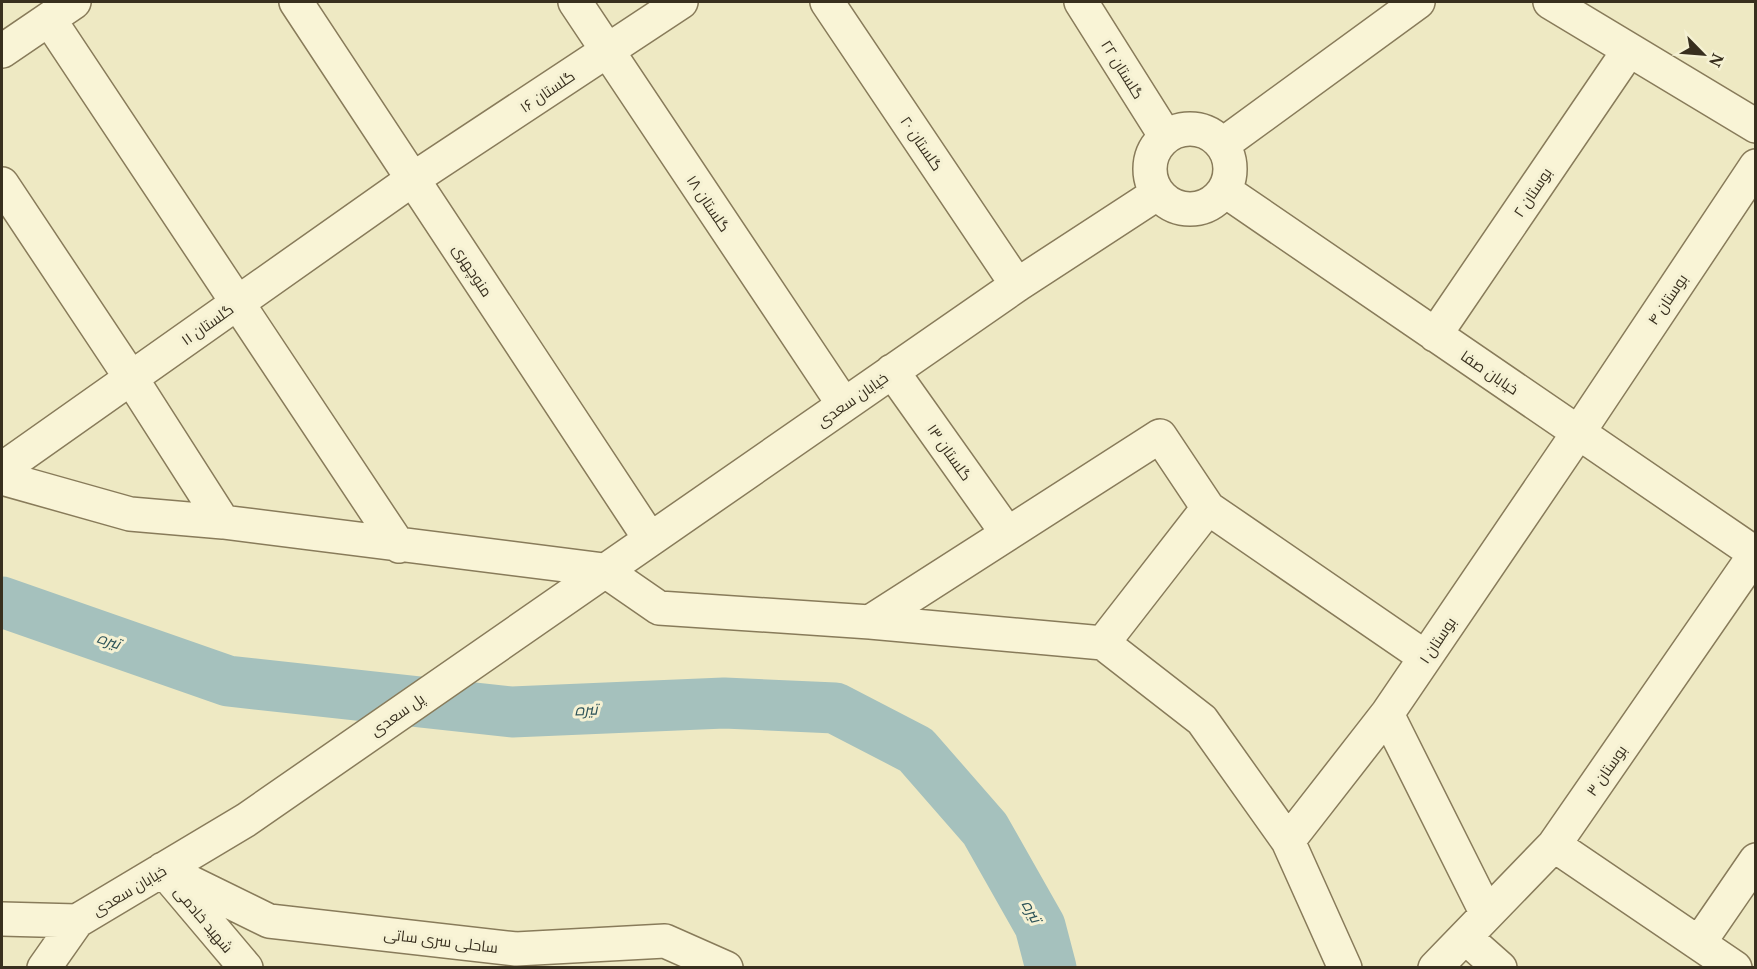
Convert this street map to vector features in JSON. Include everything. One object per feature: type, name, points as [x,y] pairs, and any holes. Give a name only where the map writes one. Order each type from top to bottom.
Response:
[{"type":"street","name":"منوچهری","points":[[296,2],[650,539]]},
{"type":"street","name":"گلستان ۱۸","points":[[575,2],[844,405]]},
{"type":"street","name":"گلستان ۱۶","points":[[413,179],[681,2]]},
{"type":"street","name":"گلستان ۲۰","points":[[827,2],[1017,285]]},
{"type":"street","name":"گلستان ۲۲","points":[[1081,2],[1166,137]]},
{"type":"street","points":[[1222,145],[1418,2]]},
{"type":"street","points":[[1550,2],[1755,126]]},
{"type":"street","points":[[2,51],[62,10],[238,303],[399,546]]},
{"type":"street","name":"بوستان ۲","points":[[1435,335],[1629,50]]},
{"type":"street","points":[[1196,129],[1210,135],[1222,145],[1229,159],[1230,175],[1224,190],[1214,201],[1200,208],[1184,209],[1169,204],[1158,193],[1151,180],[1150,164],[1155,149],[1166,137],[1180,130],[1196,129]]},
{"type":"street","name":"بوستان ۴","points":[[1578,433],[1755,166]]},
{"type":"street","name":"گلستان ۱۱","points":[[2,469],[413,179]]},
{"type":"street","points":[[2,184],[132,378],[224,522]]},
{"type":"street","name":"خیابان صفا","points":[[1224,190],[1755,554]]},
{"type":"street","name":"خیابان سعدی","points":[[548,608],[1017,285],[1158,193]]},
{"type":"street","name":"گلستان ۱۳","points":[[892,371],[1007,533]]},
{"type":"street","name":"بوستان ۱","points":[[1288,841],[1387,714],[1578,433]]},
{"type":"street","points":[[870,621],[1160,436],[1208,508],[1425,657]]},
{"type":"street","points":[[2,478],[130,514],[224,522],[399,546],[604,570],[659,608],[870,621],[1103,643],[1202,720],[1288,841],[1344,968]]},
{"type":"street","points":[[1103,643],[1208,508]]},
{"type":"street","name":"بوستان ۳","points":[[1435,968],[1554,845],[1755,554]]},
{"type":"street","name":"پل سعدی","points":[[246,820],[548,608]]},
{"type":"street","points":[[1387,714],[1487,914]]},
{"type":"street","name":"خیابان سعدی","points":[[2,919],[77,921],[246,820]]},
{"type":"street","points":[[1554,845],[1735,968]]},
{"type":"street","points":[[1699,943],[1755,860]]},
{"type":"street","name":"ساحلی سری ساتی","points":[[163,869],[269,921],[499,957],[516,949],[665,941],[726,968]]},
{"type":"street","name":"شهید خادمی","points":[[163,869],[246,968]]},
{"type":"street","points":[[45,968],[77,921]]},
{"type":"street","points":[[1465,937],[1500,968]]},
{"type":"waterway","name":"تيره","points":[[2,602],[228,681],[512,712],[724,703],[835,708],[916,750],[985,829],[1040,926],[1051,968]]}]
